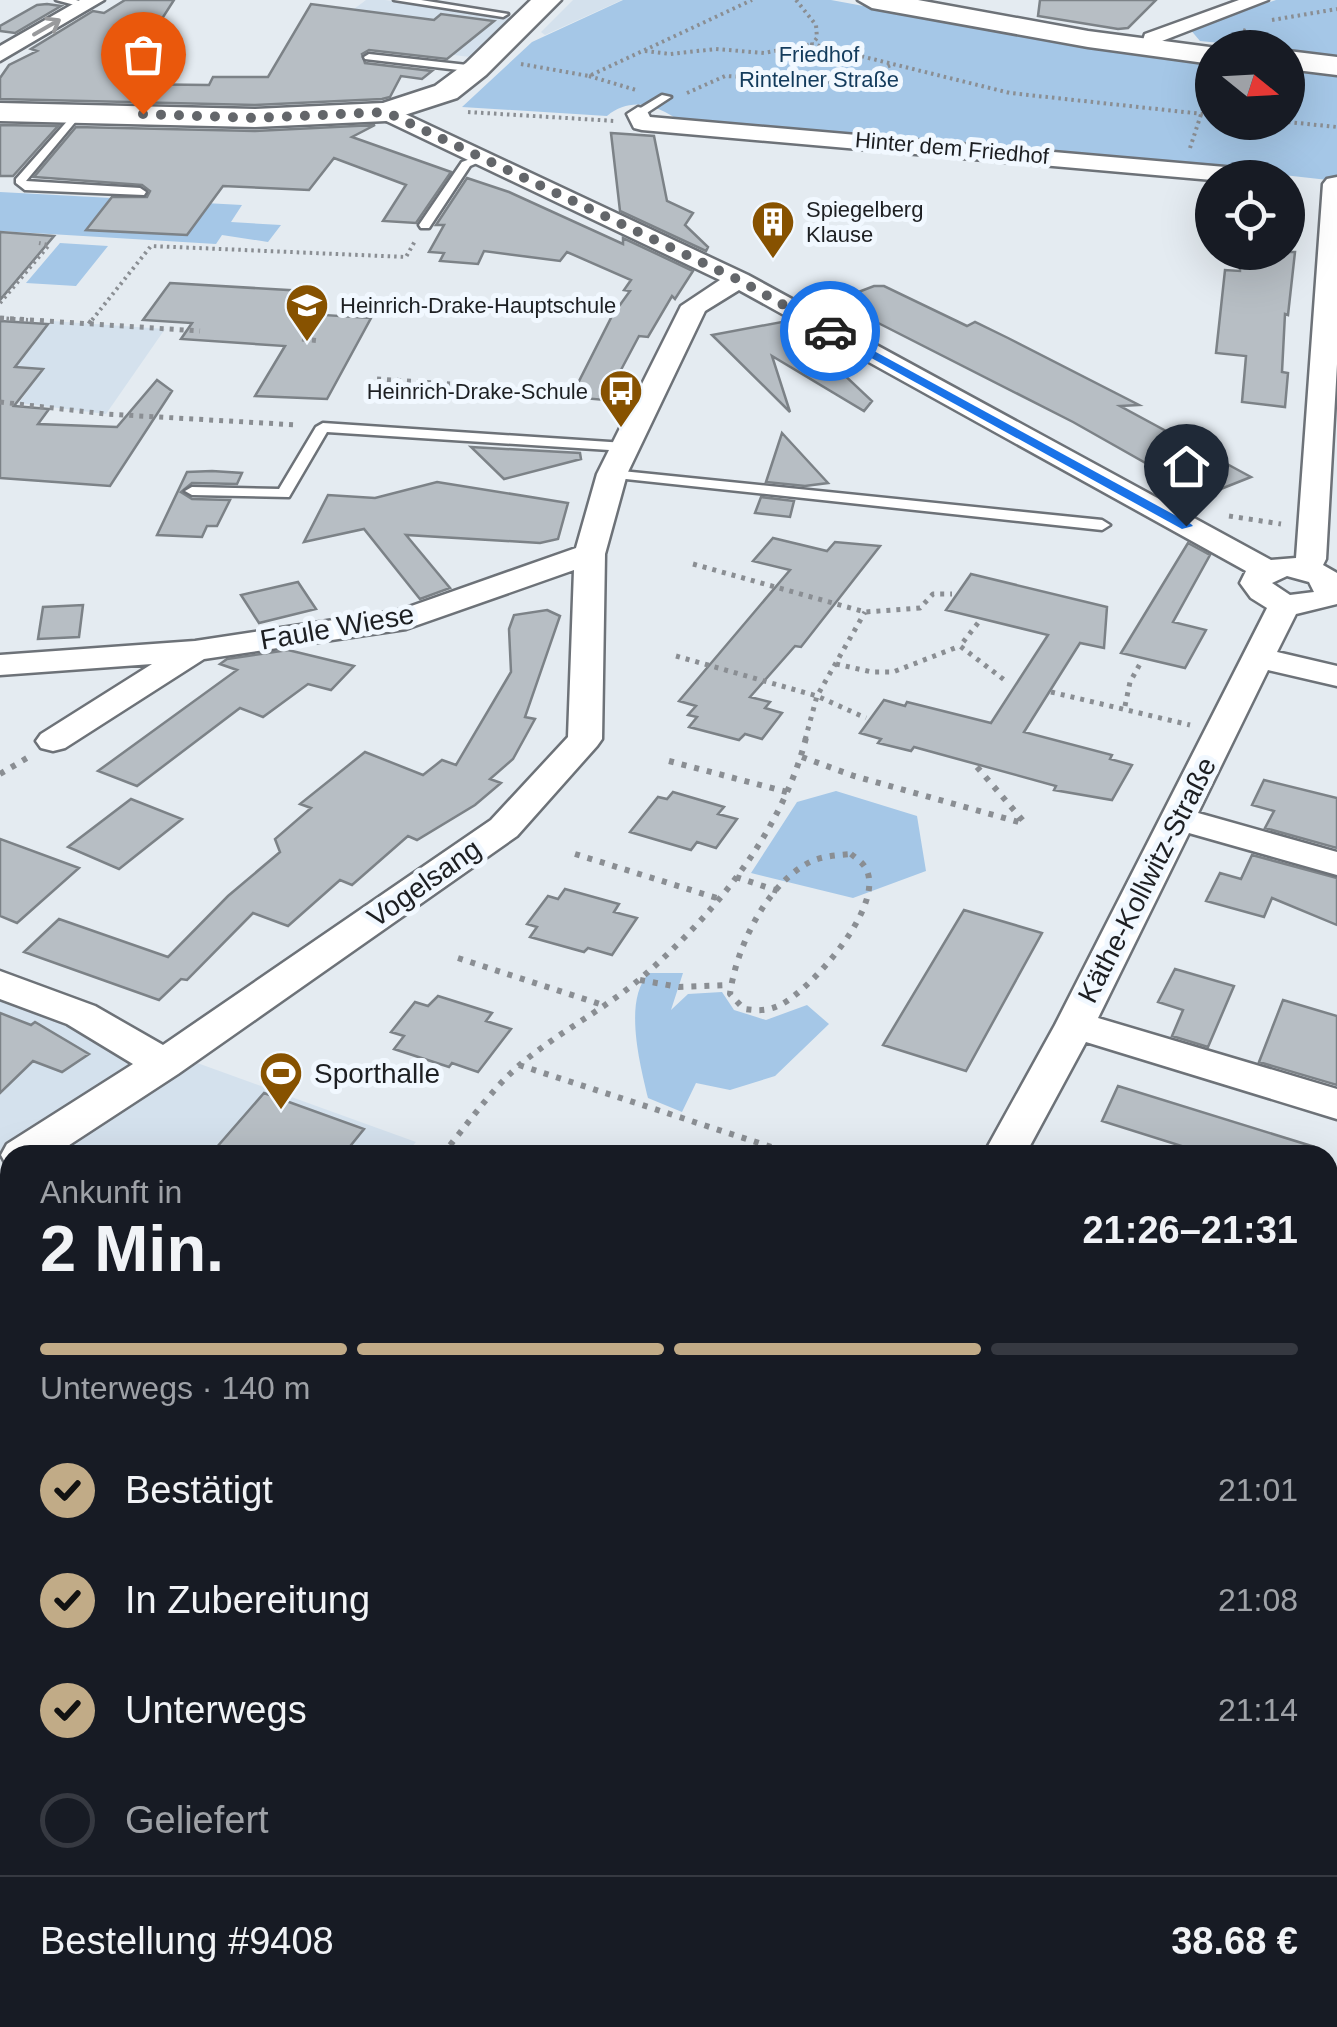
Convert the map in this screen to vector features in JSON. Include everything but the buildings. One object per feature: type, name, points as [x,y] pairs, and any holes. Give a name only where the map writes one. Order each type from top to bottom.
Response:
[{"type":"main road","points":[[0,112],[255,118],[386,112],[446,104],[547,0]]},
{"type":"main road","points":[[872,0],[1011,26],[1195,50]]},
{"type":"main road","points":[[1305,62],[1337,66]]},
{"type":"street","points":[[1157,47],[1152,38],[1168,30],[1258,0]]},
{"type":"street","points":[[0,55],[90,2]]},
{"type":"street","points":[[386,112],[739,280],[1266,570]]},
{"type":"street","name":"Hinter dem Friedhof","points":[[640,119],[1195,169]]},
{"type":"street","points":[[1305,181],[1336,184],[1318,560],[1330,584],[1330,605],[1285,603],[1260,590],[1256,583],[1266,570],[1318,560]]},
{"type":"street","name":"Vogelsang","points":[[38,1145],[164,1064],[504,828],[585,740],[590,554],[618,460],[694,306],[739,280]]},
{"type":"street","name":"Faule Wiese","points":[[0,665],[195,651],[406,619],[590,554]]},
{"type":"street","name":"Käthe-Kollwitz-Straße","points":[[1009,1145],[1075,1025],[1285,603]]},
{"type":"street","name":"Faule Wiese","points":[[54,741],[195,651]]},
{"type":"street","points":[[1258,658],[1337,676]]},
{"type":"street","points":[[1175,818],[1337,864]]},
{"type":"street","points":[[0,984],[81,1014],[164,1064]]},
{"type":"street","points":[[1075,1025],[1337,1104]]},
{"type":"lane","points":[[61,0],[90,2]]},
{"type":"lane","points":[[399,0],[504,14]]},
{"type":"lane","points":[[370,56],[476,69]]},
{"type":"lane","points":[[640,119],[666,97]]},
{"type":"lane","points":[[78,112],[20,181],[25,186],[140,192]]},
{"type":"lane","points":[[426,225],[466,164],[485,157]]},
{"type":"lane","points":[[192,491],[284,494],[323,427],[618,460],[1102,525]]},
{"type":"path","points":[[589,76],[752,0]]},
{"type":"path","points":[[796,0],[816,24],[817,38],[812,44]]},
{"type":"path","points":[[1268,21],[1337,9]]},
{"type":"path","points":[[1243,30],[1251,23]]},
{"type":"path","points":[[644,50],[670,54],[716,49],[764,53],[812,44],[1010,94],[1195,113]]},
{"type":"path","points":[[520,64],[589,76],[666,97],[685,94],[726,76],[849,83],[892,64]]},
{"type":"path","points":[[446,104],[640,119]]},
{"type":"path","points":[[1305,124],[1337,128]]},
{"type":"path","points":[[1183,168],[1195,134]]},
{"type":"path","points":[[90,324],[151,246],[406,257],[426,225]]},
{"type":"path","points":[[1,300],[49,245],[39,243]]},
{"type":"path","points":[[0,318],[200,331]]},
{"type":"path","points":[[302,339],[321,341]]},
{"type":"path","points":[[377,379],[450,384]]},
{"type":"path","points":[[0,402],[106,414],[288,424],[294,416]]},
{"type":"path","points":[[693,564],[865,612],[920,608],[933,594],[952,594]]},
{"type":"path","points":[[451,1145],[519,1065],[639,980],[720,900],[764,836],[787,792],[801,757],[816,696],[865,612]]},
{"type":"path","points":[[836,664],[884,673],[906,667],[937,649],[960,646],[978,623]]},
{"type":"path","points":[[960,646],[1006,682]]},
{"type":"path","points":[[676,656],[816,696],[866,718]]},
{"type":"path","points":[[1126,706],[1130,682],[1140,662]]},
{"type":"path","points":[[1051,692],[1092,703],[1126,706],[1220,734]]},
{"type":"path","points":[[801,757],[854,776],[1026,824],[977,767]]},
{"type":"path","points":[[669,762],[787,792]]},
{"type":"path","points":[[575,854],[720,900]]},
{"type":"path","points":[[851,854],[866,866],[871,882],[845,944],[795,998],[768,1010],[744,1010],[730,994],[730,985],[756,919],[803,866],[824,856],[851,854]]},
{"type":"path","points":[[736,878],[780,892]]},
{"type":"path","points":[[458,958],[604,1006]]},
{"type":"path","points":[[639,980],[678,987],[730,985]]},
{"type":"path","points":[[519,1065],[765,1145]]},
{"type":"shaded area","points":[[366,0],[511,18],[470,57],[333,40],[372,12],[354,9]]},
{"type":"shaded area","points":[[573,0],[622,0],[545,35],[541,32]]},
{"type":"shaded area","points":[[52,321],[165,329],[106,414],[19,403],[43,369],[14,367]]},
{"type":"shaded area","points":[[0,992],[75,1020],[140,1059],[11,1145],[0,1145]]},
{"type":"shaded area","points":[[189,1060],[416,1142],[413,1145],[57,1145]]},
{"type":"green space","name":"Friedhof Rintelner Straße","points":[[623,0],[831,0],[1103,50],[1195,60],[1195,140],[1305,140],[1305,73],[1337,77],[1337,181],[1305,177],[1305,160],[1195,160],[1195,165],[681,122],[644,105],[625,106],[607,116],[462,107],[532,42]]},
{"type":"green space","points":[[1276,0],[1337,0],[1337,55],[1305,52],[1305,30],[1195,30],[1195,35],[1189,28]]},
{"type":"green space","points":[[0,192],[242,205],[231,222],[281,225],[268,242],[222,235],[216,244],[0,231]]},
{"type":"green space","points":[[60,243],[108,246],[76,286],[26,283]]},
{"type":"green space","points":[[836,791],[917,816],[926,871],[853,898],[751,873],[797,802]]},
{"type":"green space","points":[[649,973],[683,973],[671,1010],[688,994],[722,992],[734,1010],[766,1020],[807,1005],[829,1024],[775,1076],[730,1090],[696,1083],[682,1112],[648,1098],[635,1015],[641,985]]},
{"type":"way so far","points":[[143,114],[317,118],[386,112],[739,280],[830,331]]},
{"type":"place","name":"Spiegelberg Klause","points":[[773,260]]},
{"type":"place","name":"Heinrich-Drake-Hauptschule","points":[[307,343]]},
{"type":"place","name":"Heinrich-Drake-Schule","points":[[621,429]]},
{"type":"place","name":"Sporthalle","points":[[281,1111]]},
{"type":"route","points":[[830,331],[1186,526]]}]
